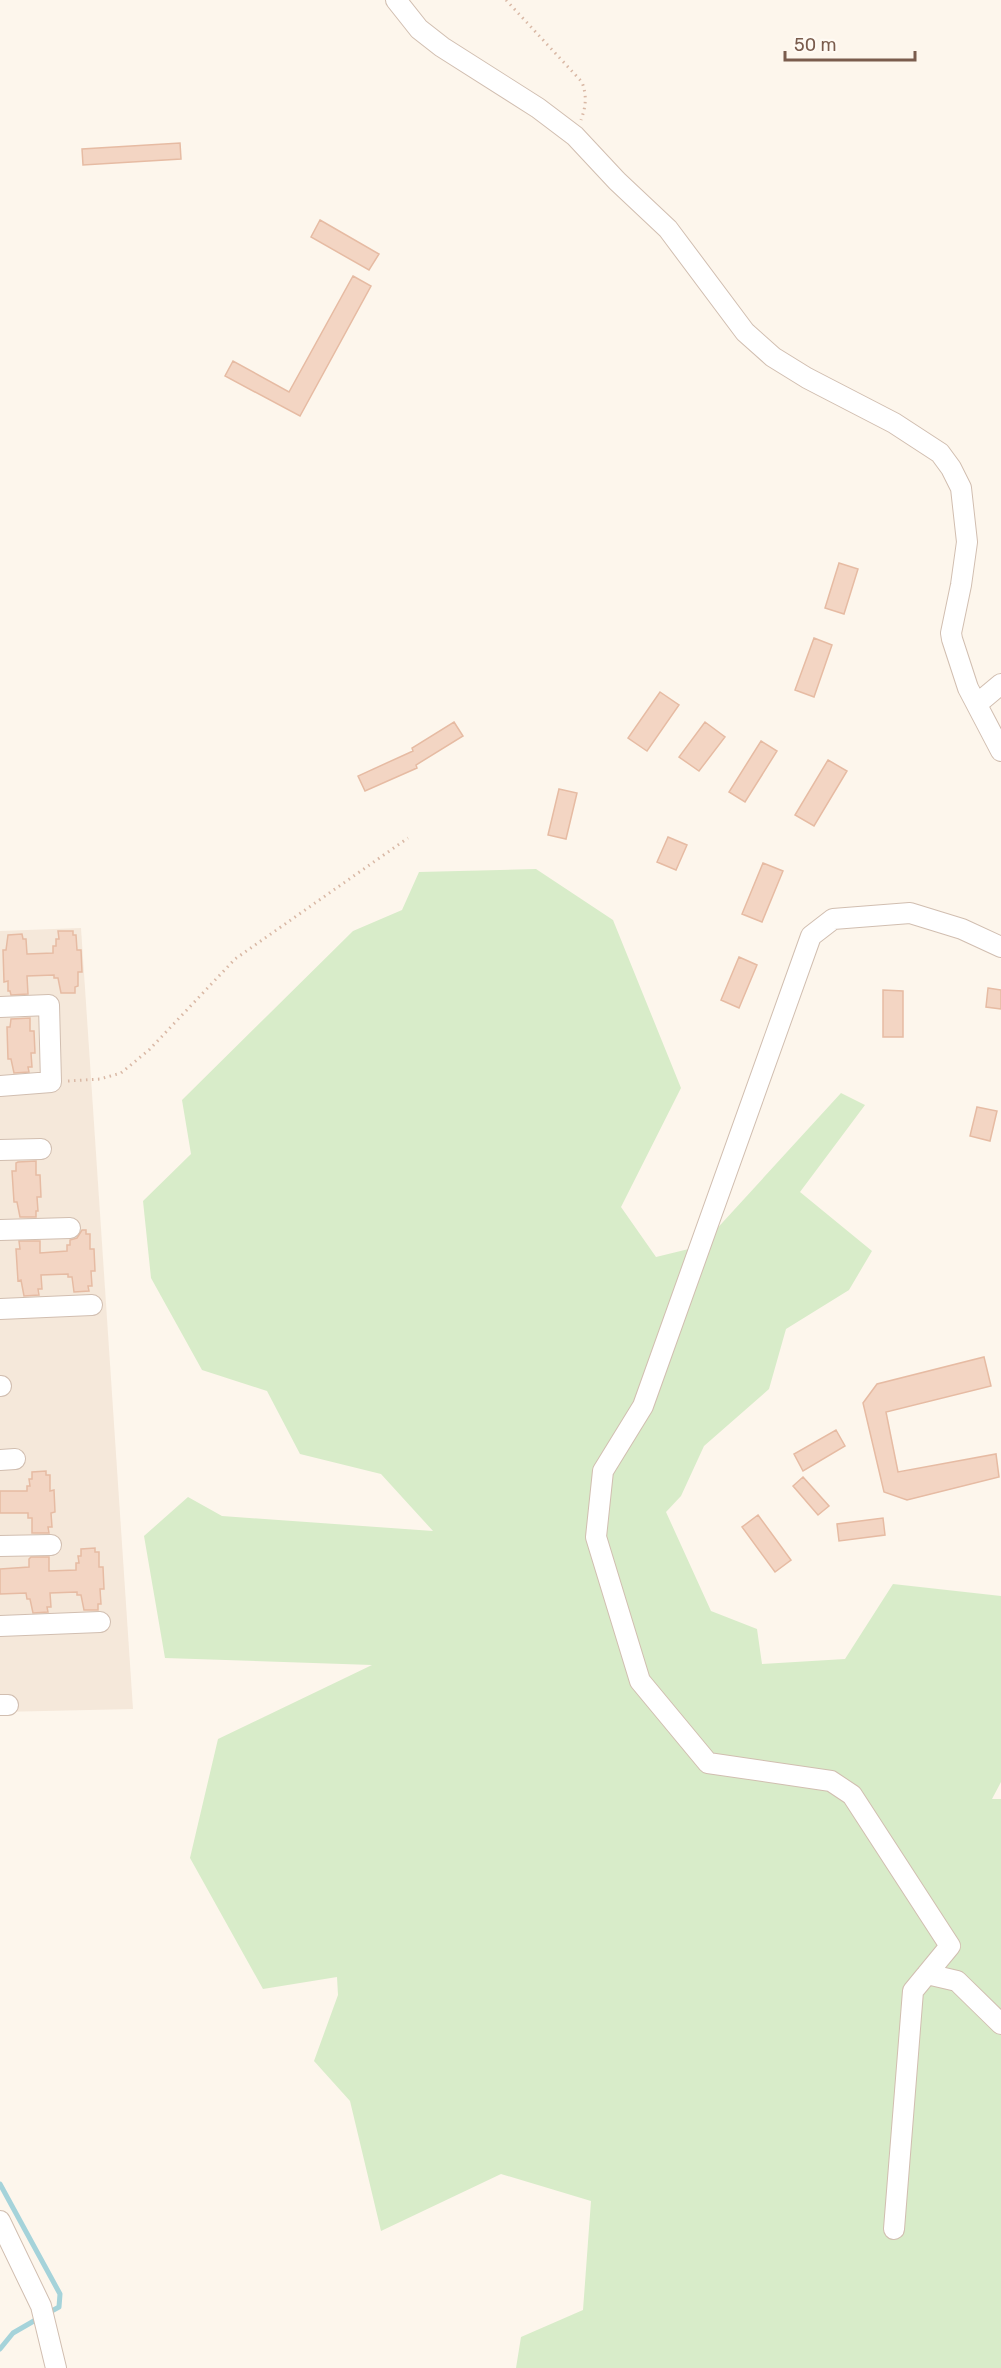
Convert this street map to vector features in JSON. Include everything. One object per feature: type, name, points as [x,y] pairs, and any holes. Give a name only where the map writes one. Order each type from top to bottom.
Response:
[{"type":"street","points":[[396,0],[420,29],[442,47],[538,108],[575,136],[617,181],[668,229],[745,332],[773,357],[807,378],[894,423],[940,453],[961,488],[967,542],[951,633],[968,688],[1001,751]]},
{"type":"street","points":[[977,704],[1001,684]]},
{"type":"street","points":[[894,2229],[913,1991],[950,1946],[852,1795],[831,1780],[708,1763],[640,1681],[596,1537],[603,1471],[643,1406],[811,936],[833,919],[910,913],[962,929],[1001,947]]},
{"type":"street","points":[[0,1007],[49,1005],[51,1082],[0,1086]]},
{"type":"street","points":[[0,1150],[41,1149]]},
{"type":"street","points":[[0,1230],[70,1228]]},
{"type":"street","points":[[0,1309],[92,1305]]},
{"type":"street","points":[[0,1546],[51,1545]]},
{"type":"street","points":[[0,1626],[100,1622]]},
{"type":"street","points":[[927,1974],[957,1981],[1001,2024]]},
{"type":"street","points":[[0,2221],[41,2306],[56,2368]]},
{"type":"path","points":[[506,0],[582,82],[586,93],[585,107],[575,136]]},
{"type":"path","points":[[51,1082],[100,1079],[121,1073],[149,1050],[235,959],[408,838]]},
{"type":"shaded area","points":[[81,928],[133,1709],[0,1712],[0,931]]},
{"type":"green space","points":[[536,869],[613,920],[681,1088],[621,1207],[656,1257],[701,1246],[841,1093],[865,1105],[800,1192],[872,1251],[849,1290],[786,1329],[769,1389],[704,1446],[681,1496],[666,1512],[711,1611],[757,1629],[762,1664],[845,1659],[893,1584],[1001,1596],[1001,1782],[992,1799],[1001,1799],[1001,2368],[516,2368],[521,2337],[583,2310],[591,2201],[501,2174],[381,2231],[350,2101],[314,2061],[338,1995],[337,1977],[263,1989],[190,1858],[218,1739],[372,1665],[165,1658],[144,1536],[188,1497],[222,1516],[433,1531],[381,1474],[300,1454],[267,1391],[202,1370],[151,1278],[143,1201],[191,1154],[182,1100],[353,931],[402,910],[419,872]]},
{"type":"building","points":[[180,143],[181,159],[83,165],[82,149]]},
{"type":"building","points":[[320,220],[379,254],[369,270],[311,237]]},
{"type":"building","points":[[353,276],[371,286],[300,416],[225,376],[233,361],[289,392]]},
{"type":"building","points":[[839,563],[858,569],[844,614],[825,608]]},
{"type":"building","points":[[814,638],[832,645],[814,697],[795,690]]},
{"type":"building","points":[[660,692],[679,705],[647,751],[628,738]]},
{"type":"building","points":[[454,722],[463,736],[416,765],[417,768],[365,791],[358,776],[413,751],[412,748]]},
{"type":"building","points":[[705,722],[725,737],[699,771],[679,757]]},
{"type":"building","points":[[761,741],[777,751],[745,802],[729,792]]},
{"type":"building","points":[[828,760],[847,771],[814,826],[795,815]]},
{"type":"building","points":[[559,789],[577,793],[566,839],[548,835]]},
{"type":"building","points":[[668,837],[687,845],[676,870],[657,862]]},
{"type":"building","points":[[763,863],[783,871],[762,922],[742,914]]},
{"type":"building","points":[[58,931],[73,931],[73,935],[76,935],[77,950],[81,950],[82,972],[78,972],[78,986],[75,987],[75,993],[61,993],[58,978],[54,978],[54,975],[27,976],[28,994],[11,995],[8,991],[8,981],[4,982],[3,950],[6,950],[8,935],[22,934],[23,939],[26,939],[27,954],[53,953],[56,939],[59,939]]},
{"type":"building","points":[[739,957],[757,965],[739,1008],[721,1000]]},
{"type":"building","points":[[988,988],[1001,990],[1001,1009],[986,1007]]},
{"type":"building","points":[[883,990],[903,991],[903,1037],[883,1037]]},
{"type":"building","points":[[30,1018],[30,1031],[34,1031],[35,1053],[31,1053],[32,1067],[28,1067],[29,1072],[14,1073],[11,1059],[8,1059],[7,1027],[10,1027],[11,1019]]},
{"type":"building","points":[[977,1107],[997,1111],[990,1141],[970,1136]]},
{"type":"building","points":[[36,1161],[36,1175],[40,1175],[41,1197],[37,1197],[38,1211],[36,1211],[36,1217],[20,1217],[17,1202],[14,1202],[12,1171],[16,1171],[18,1162]]},
{"type":"building","points":[[82,1230],[90,1234],[90,1249],[94,1249],[95,1271],[91,1271],[92,1286],[88,1286],[89,1291],[74,1292],[72,1277],[68,1277],[68,1274],[41,1275],[42,1289],[38,1289],[39,1295],[24,1296],[21,1280],[18,1281],[16,1249],[20,1249],[19,1241],[40,1241],[40,1253],[67,1251],[70,1240],[77,1238]]},
{"type":"building","points":[[984,1357],[991,1386],[886,1412],[898,1472],[996,1454],[999,1477],[907,1500],[884,1492],[863,1403],[877,1384]]},
{"type":"building","points":[[836,1430],[845,1446],[803,1471],[794,1454]]},
{"type":"building","points":[[46,1471],[46,1475],[50,1475],[50,1491],[54,1490],[55,1512],[51,1513],[52,1527],[48,1527],[49,1533],[32,1533],[32,1518],[28,1518],[28,1513],[0,1513],[0,1491],[27,1491],[32,1472]]},
{"type":"building","points":[[803,1477],[829,1506],[818,1515],[793,1486]]},
{"type":"building","points":[[758,1515],[791,1560],[775,1572],[742,1527]]},
{"type":"building","points":[[883,1518],[885,1535],[839,1541],[837,1524]]},
{"type":"building","points":[[95,1548],[95,1552],[99,1552],[99,1567],[103,1567],[104,1589],[100,1589],[101,1604],[98,1604],[98,1610],[84,1610],[81,1595],[77,1595],[77,1592],[50,1593],[51,1607],[47,1607],[48,1612],[33,1613],[26,1593],[0,1594],[0,1569],[29,1567],[31,1557],[49,1557],[49,1571],[76,1570],[81,1549]]},
{"type":"waterway","points":[[0,2184],[60,2294],[59,2307],[48,2313]]},
{"type":"waterway","points":[[0,2349],[13,2333],[39,2318]]}]
